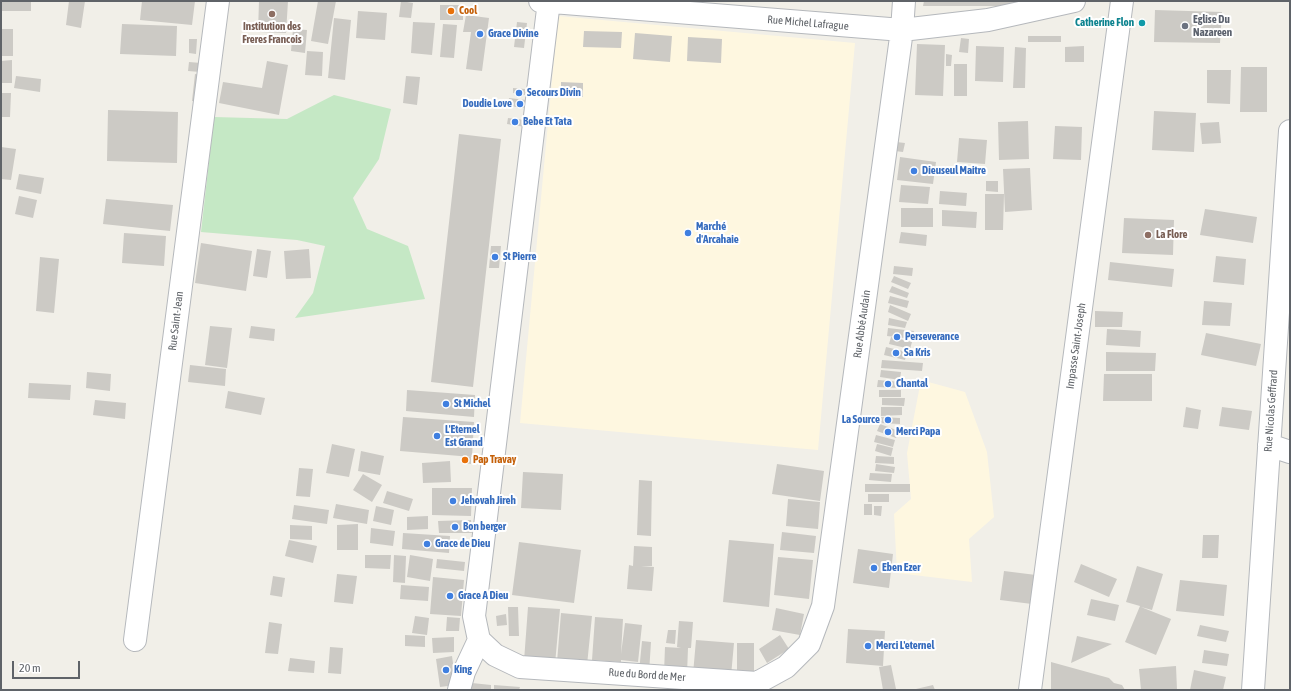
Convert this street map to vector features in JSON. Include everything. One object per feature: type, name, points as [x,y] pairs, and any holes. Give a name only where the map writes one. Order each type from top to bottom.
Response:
[{"type":"street","name":"Rue Saint-Jean","points":[[136,640],[218,1]]},
{"type":"street","name":"Rue Michel Lafrague","points":[[546,1],[718,8],[902,30],[988,20],[1074,1]]},
{"type":"street","points":[[459,690],[464,672],[479,640],[474,616],[546,1]]},
{"type":"street","name":"Rue Abbé Audain","points":[[809,644],[823,606],[902,30],[904,1]]},
{"type":"street","name":"Impasse Saint-Joseph","points":[[1030,690],[1122,1]]},
{"type":"street","name":"Rue Nicolas Geffrard","points":[[1253,690],[1290,131]]},
{"type":"street","points":[[1269,445],[1290,452]]},
{"type":"street","name":"Rue du Bord de Mer","points":[[479,640],[496,655],[520,667],[757,683],[786,668],[809,644]]},
{"type":"shaded area","name":"Marché d'Arcahaie","points":[[558,16],[855,43],[818,450],[520,423]]},
{"type":"shaded area","points":[[921,380],[965,392],[987,452],[994,517],[969,539],[972,582],[897,573],[894,514],[911,499],[907,453]]},
{"type":"green space","points":[[334,95],[391,109],[379,159],[353,198],[367,229],[408,246],[425,299],[295,318],[313,293],[325,246],[297,240],[201,232],[214,117],[287,119]]},
{"type":"building","points":[[1,1],[31,1],[31,11],[1,11]]},
{"type":"building","points":[[69,1],[85,1],[81,28],[66,25]]},
{"type":"building","points":[[142,1],[195,1],[192,25],[140,20]]},
{"type":"building","points":[[259,1],[288,1],[286,33],[258,32]]},
{"type":"building","points":[[318,1],[336,1],[328,44],[311,41]]},
{"type":"building","points":[[401,1],[413,3],[411,18],[399,17]]},
{"type":"building","points":[[924,1],[1032,1],[1032,6],[923,6]]},
{"type":"building","points":[[440,5],[463,5],[463,20],[440,20]]},
{"type":"building","points":[[1155,10],[1222,12],[1220,43],[1154,42]]},
{"type":"building","points":[[358,11],[387,13],[385,40],[356,38]]},
{"type":"building","points":[[466,15],[489,18],[482,71],[466,69],[471,32],[463,32]]},
{"type":"building","points":[[334,18],[351,20],[345,80],[328,78]]},
{"type":"building","points":[[413,22],[435,23],[432,55],[411,53]]},
{"type":"building","points":[[517,22],[527,23],[524,48],[514,47]]},
{"type":"building","points":[[122,24],[177,26],[176,56],[120,54]]},
{"type":"building","points":[[443,24],[457,25],[454,58],[440,57]]},
{"type":"building","points":[[1,29],[13,29],[13,56],[1,56]]},
{"type":"building","points":[[293,29],[307,30],[305,53],[291,51]]},
{"type":"building","points":[[584,31],[622,32],[621,48],[583,47]]},
{"type":"building","points":[[635,33],[672,36],[670,62],[633,59]]},
{"type":"building","points":[[1028,36],[1061,36],[1061,42],[1028,42]]},
{"type":"building","points":[[688,37],[722,39],[721,63],[687,61]]},
{"type":"building","points":[[961,38],[969,39],[968,53],[959,52]]},
{"type":"building","points":[[189,39],[197,39],[196,54],[189,53]]},
{"type":"building","points":[[917,44],[945,45],[943,96],[915,95]]},
{"type":"building","points":[[976,46],[1004,47],[1003,82],[975,81]]},
{"type":"building","points":[[1084,46],[1084,62],[1065,62],[1065,47]]},
{"type":"building","points":[[1015,47],[1026,48],[1025,88],[1013,88]]},
{"type":"building","points":[[307,51],[323,52],[322,76],[305,75]]},
{"type":"building","points":[[946,54],[952,55],[951,66],[946,66]]},
{"type":"building","points":[[12,60],[12,83],[1,83],[1,61]]},
{"type":"building","points":[[267,61],[288,65],[279,115],[219,103],[223,82],[262,88]]},
{"type":"building","points":[[189,62],[201,63],[200,72],[188,71]]},
{"type":"building","points":[[954,64],[967,64],[967,96],[954,96]]},
{"type":"building","points":[[1241,67],[1267,67],[1267,112],[1240,112]]},
{"type":"building","points":[[1207,70],[1231,70],[1230,104],[1207,103]]},
{"type":"building","points":[[195,74],[201,75],[198,101],[192,101]]},
{"type":"building","points":[[16,76],[41,79],[40,92],[14,88]]},
{"type":"building","points":[[406,76],[420,77],[417,105],[403,103]]},
{"type":"building","points":[[561,82],[583,83],[583,97],[561,96]]},
{"type":"building","points":[[513,88],[525,89],[525,95],[513,93]]},
{"type":"building","points":[[1,93],[11,93],[10,117],[1,117]]},
{"type":"building","points":[[509,98],[526,100],[525,108],[508,106]]},
{"type":"building","points":[[108,110],[178,112],[177,163],[107,161]]},
{"type":"building","points":[[1154,111],[1196,113],[1194,152],[1152,150]]},
{"type":"building","points":[[508,118],[525,120],[525,127],[507,124]]},
{"type":"building","points":[[1028,121],[1029,159],[999,160],[998,122]]},
{"type":"building","points":[[1219,122],[1221,143],[1202,144],[1200,123]]},
{"type":"building","points":[[1055,126],[1082,127],[1081,160],[1053,159]]},
{"type":"building","points":[[459,134],[501,139],[473,387],[431,382]]},
{"type":"building","points":[[959,138],[987,140],[985,164],[957,162]]},
{"type":"building","points":[[896,142],[905,143],[903,152],[895,151]]},
{"type":"building","points":[[1,147],[16,149],[11,180],[1,179]]},
{"type":"building","points":[[900,157],[936,162],[933,184],[897,180]]},
{"type":"building","points":[[1030,168],[1032,210],[1005,212],[1003,169]]},
{"type":"building","points":[[19,174],[44,178],[41,194],[16,189]]},
{"type":"building","points":[[986,181],[998,181],[998,192],[986,191]]},
{"type":"building","points":[[901,185],[930,187],[928,204],[899,202]]},
{"type":"building","points":[[940,191],[967,193],[966,206],[939,204]]},
{"type":"building","points":[[985,194],[1004,194],[1003,230],[985,230]]},
{"type":"building","points":[[19,196],[37,200],[33,218],[15,214]]},
{"type":"building","points":[[106,199],[173,205],[170,231],[103,224]]},
{"type":"building","points":[[901,208],[933,208],[933,227],[901,227]]},
{"type":"building","points":[[1205,209],[1257,217],[1253,243],[1200,235]]},
{"type":"building","points":[[942,210],[977,212],[976,228],[942,226]]},
{"type":"building","points":[[1124,218],[1174,220],[1173,255],[1122,253]]},
{"type":"building","points":[[901,232],[927,235],[926,246],[899,243]]},
{"type":"building","points":[[124,233],[166,236],[164,266],[122,263]]},
{"type":"building","points":[[201,243],[252,251],[246,291],[195,283]]},
{"type":"building","points":[[491,246],[501,246],[499,268],[489,268]]},
{"type":"building","points":[[257,249],[271,251],[267,278],[253,276]]},
{"type":"building","points":[[309,249],[311,278],[286,279],[284,251]]},
{"type":"building","points":[[1216,256],[1246,259],[1244,285],[1213,282]]},
{"type":"building","points":[[40,257],[59,259],[54,313],[36,311]]},
{"type":"building","points":[[1110,262],[1174,269],[1172,287],[1108,280]]},
{"type":"building","points":[[894,266],[913,268],[912,276],[893,274]]},
{"type":"building","points":[[894,276],[911,283],[908,289],[891,282]]},
{"type":"building","points":[[892,286],[909,293],[907,298],[889,292]]},
{"type":"building","points":[[890,296],[909,301],[907,308],[888,303]]},
{"type":"building","points":[[1204,301],[1232,303],[1230,326],[1202,325]]},
{"type":"building","points":[[890,305],[911,314],[908,321],[888,312]]},
{"type":"building","points":[[1095,311],[1123,312],[1122,327],[1095,327]]},
{"type":"building","points":[[889,318],[907,322],[905,328],[888,325]]},
{"type":"building","points":[[210,326],[232,328],[227,368],[205,365]]},
{"type":"building","points":[[251,326],[275,329],[274,341],[249,338]]},
{"type":"building","points":[[888,328],[914,331],[913,339],[887,336]]},
{"type":"building","points":[[1107,329],[1141,331],[1140,347],[1106,345]]},
{"type":"building","points":[[1206,333],[1261,344],[1256,366],[1201,355]]},
{"type":"building","points":[[891,337],[912,342],[910,349],[889,344]]},
{"type":"building","points":[[886,347],[907,352],[905,360],[884,355]]},
{"type":"building","points":[[1106,352],[1156,353],[1155,371],[1106,371]]},
{"type":"building","points":[[882,360],[923,363],[922,371],[881,368]]},
{"type":"building","points":[[190,365],[226,369],[225,386],[188,382]]},
{"type":"building","points":[[881,370],[901,372],[900,380],[880,377]]},
{"type":"building","points":[[87,372],[111,374],[110,391],[86,388]]},
{"type":"building","points":[[1104,374],[1152,374],[1152,401],[1103,401]]},
{"type":"building","points":[[878,380],[901,382],[901,388],[877,387]]},
{"type":"building","points":[[29,383],[71,385],[70,400],[28,398]]},
{"type":"building","points":[[407,390],[475,395],[474,417],[406,411]]},
{"type":"building","points":[[879,390],[901,390],[901,397],[879,397]]},
{"type":"building","points":[[228,391],[265,398],[261,415],[225,408]]},
{"type":"building","points":[[882,398],[905,398],[904,406],[882,405]]},
{"type":"building","points":[[95,400],[126,403],[125,419],[93,415]]},
{"type":"building","points":[[881,407],[902,407],[902,415],[881,416]]},
{"type":"building","points":[[1186,407],[1201,410],[1198,429],[1183,427]]},
{"type":"building","points":[[1222,407],[1252,411],[1249,430],[1219,426]]},
{"type":"building","points":[[403,417],[474,422],[472,457],[400,451]]},
{"type":"building","points":[[880,417],[900,418],[900,424],[879,423]]},
{"type":"building","points":[[880,424],[899,431],[896,438],[877,431]]},
{"type":"building","points":[[876,435],[895,440],[893,447],[874,442]]},
{"type":"building","points":[[332,444],[355,449],[349,477],[326,473]]},
{"type":"building","points":[[877,444],[893,448],[891,456],[875,451]]},
{"type":"building","points":[[361,451],[384,456],[380,475],[358,471]]},
{"type":"building","points":[[876,456],[894,457],[894,464],[875,463]]},
{"type":"building","points":[[461,457],[471,457],[471,464],[461,463]]},
{"type":"building","points":[[450,461],[451,482],[423,483],[422,463]]},
{"type":"building","points":[[777,464],[824,471],[820,501],[772,494]]},
{"type":"building","points":[[876,464],[895,467],[894,473],[875,471]]},
{"type":"building","points":[[299,468],[313,469],[310,497],[296,496]]},
{"type":"building","points":[[523,472],[563,474],[561,510],[521,508]]},
{"type":"building","points":[[870,473],[892,474],[891,482],[869,480]]},
{"type":"building","points":[[363,474],[382,485],[372,502],[353,490]]},
{"type":"building","points":[[639,480],[652,481],[651,536],[637,535]]},
{"type":"building","points":[[865,484],[910,484],[910,492],[865,492]]},
{"type":"building","points":[[432,488],[472,488],[471,516],[432,515]]},
{"type":"building","points":[[387,491],[413,499],[409,511],[383,503]]},
{"type":"building","points":[[868,494],[889,494],[889,502],[868,502]]},
{"type":"building","points":[[788,499],[820,502],[818,529],[786,526]]},
{"type":"building","points":[[336,504],[369,510],[367,524],[333,518]]},
{"type":"building","points":[[864,504],[872,504],[872,515],[864,515]]},
{"type":"building","points":[[294,505],[329,510],[327,524],[292,519]]},
{"type":"building","points":[[376,506],[394,510],[391,525],[373,521]]},
{"type":"building","points":[[874,506],[882,506],[881,516],[874,515]]},
{"type":"building","points":[[428,516],[428,529],[407,530],[407,517]]},
{"type":"building","points":[[471,520],[472,533],[439,533],[438,521]]},
{"type":"building","points":[[358,524],[358,550],[337,550],[337,525]]},
{"type":"building","points":[[290,525],[312,526],[312,540],[290,539]]},
{"type":"building","points":[[371,528],[395,531],[393,546],[370,543]]},
{"type":"building","points":[[782,532],[816,536],[814,553],[780,550]]},
{"type":"building","points":[[403,533],[450,536],[449,553],[402,549]]},
{"type":"building","points":[[1203,535],[1219,535],[1218,558],[1202,558]]},
{"type":"building","points":[[289,540],[317,546],[313,563],[285,556]]},
{"type":"building","points":[[729,540],[774,544],[769,607],[723,602]]},
{"type":"building","points":[[519,542],[581,550],[574,603],[512,595]]},
{"type":"building","points":[[634,546],[652,547],[652,566],[641,566],[654,567],[652,591],[627,589],[629,565],[633,566]]},
{"type":"building","points":[[858,549],[893,554],[889,588],[853,583]]},
{"type":"building","points":[[365,555],[391,555],[390,569],[365,568]]},
{"type":"building","points":[[394,555],[406,556],[405,583],[393,582]]},
{"type":"building","points":[[410,555],[433,559],[430,581],[407,577]]},
{"type":"building","points":[[778,557],[813,560],[809,599],[774,595]]},
{"type":"building","points":[[437,559],[465,562],[464,571],[436,568]]},
{"type":"building","points":[[1081,564],[1117,579],[1109,597],[1074,582]]},
{"type":"building","points":[[1137,566],[1163,574],[1152,610],[1141,607],[1171,619],[1156,655],[1125,642],[1140,606],[1126,602]]},
{"type":"building","points":[[1004,571],[1036,575],[1032,604],[1000,600]]},
{"type":"building","points":[[337,574],[357,576],[353,604],[334,602]]},
{"type":"building","points":[[273,576],[285,578],[282,597],[270,595]]},
{"type":"building","points":[[433,577],[464,580],[461,616],[430,614]]},
{"type":"building","points":[[1180,580],[1227,585],[1224,616],[1176,611]]},
{"type":"building","points":[[401,585],[429,587],[428,601],[400,599]]},
{"type":"building","points":[[495,592],[506,592],[505,600],[495,600]]},
{"type":"building","points":[[1091,599],[1119,605],[1115,621],[1087,615]]},
{"type":"building","points":[[508,607],[518,607],[519,636],[509,636]]},
{"type":"building","points":[[528,607],[560,609],[555,664],[524,661]]},
{"type":"building","points":[[776,608],[804,614],[800,635],[772,630]]},
{"type":"building","points":[[561,613],[592,616],[587,665],[557,662]]},
{"type":"building","points":[[506,614],[507,625],[497,626],[496,616]]},
{"type":"building","points":[[415,616],[429,618],[427,635],[412,633]]},
{"type":"building","points":[[447,617],[460,618],[459,631],[446,631]]},
{"type":"building","points":[[595,617],[623,619],[621,654],[625,623],[642,625],[638,662],[621,660],[621,662],[592,660]]},
{"type":"building","points":[[679,621],[693,622],[691,648],[688,648],[687,674],[664,673],[665,647],[681,648],[677,647]]},
{"type":"building","points":[[269,622],[282,624],[278,654],[265,653]]},
{"type":"building","points":[[1200,625],[1229,631],[1226,642],[1197,636]]},
{"type":"building","points":[[848,629],[885,631],[883,666],[846,663]]},
{"type":"building","points":[[668,630],[676,630],[675,644],[666,643]]},
{"type":"building","points":[[405,635],[425,636],[425,647],[405,646]]},
{"type":"building","points":[[780,635],[789,649],[767,663],[759,649]]},
{"type":"building","points":[[1077,636],[1112,644],[1071,663]]},
{"type":"building","points":[[454,637],[454,652],[433,653],[432,638]]},
{"type":"building","points":[[696,640],[734,643],[731,676],[693,674]]},
{"type":"building","points":[[642,641],[651,642],[649,673],[639,672]]},
{"type":"building","points":[[737,643],[754,643],[754,678],[737,677]]},
{"type":"building","points":[[330,647],[343,648],[341,674],[328,673]]},
{"type":"building","points":[[1204,650],[1229,654],[1227,666],[1202,663]]},
{"type":"building","points":[[452,656],[456,685],[440,687],[436,659]]},
{"type":"building","points":[[290,658],[315,661],[314,673],[288,671]]},
{"type":"building","points":[[1051,662],[1109,678],[1114,683],[1122,685],[1125,690],[1051,690]]},
{"type":"building","points":[[891,665],[896,689],[883,690],[879,667]]},
{"type":"building","points":[[1176,666],[1177,690],[1141,690],[1139,669]]},
{"type":"building","points":[[1194,670],[1226,677],[1223,690],[1190,690]]},
{"type":"building","points":[[472,683],[491,685],[491,690],[471,690]]},
{"type":"building","points":[[494,685],[520,687],[519,690],[494,690]]},
{"type":"building","points":[[933,685],[935,690],[916,689]]},
{"type":"place","name":"Cool","points":[[451,11]]},
{"type":"place","name":"Institution des Freres Francois","points":[[272,14]]},
{"type":"place","name":"Catherine Flon","points":[[1142,23]]},
{"type":"place","name":"Eglise Du Nazareen","points":[[1185,26]]},
{"type":"place","name":"Grace Divine","points":[[480,34]]},
{"type":"place","name":"Secours Divin","points":[[519,93]]},
{"type":"place","name":"Doudie Love","points":[[520,104]]},
{"type":"place","name":"Bebe Et Tata","points":[[515,122]]},
{"type":"place","name":"Dieuseul Maitre","points":[[914,171]]},
{"type":"place","name":"Marché d'Arcahaie","points":[[688,233]]},
{"type":"place","name":"La Flore","points":[[1148,235]]},
{"type":"place","name":"St Pierre","points":[[495,257]]},
{"type":"place","name":"Perseverance","points":[[897,337]]},
{"type":"place","name":"Sa Kris","points":[[896,353]]},
{"type":"place","name":"Chantal","points":[[888,384]]},
{"type":"place","name":"St Michel","points":[[446,404]]},
{"type":"place","name":"La Source","points":[[888,420]]},
{"type":"place","name":"Merci Papa","points":[[888,432]]},
{"type":"place","name":"L'Eternel Est Grand","points":[[437,436]]},
{"type":"place","name":"Pap Travay","points":[[465,460]]},
{"type":"place","name":"Jehovah Jireh","points":[[453,501]]},
{"type":"place","name":"Bon berger","points":[[455,527]]},
{"type":"place","name":"Grace de Dieu","points":[[427,544]]},
{"type":"place","name":"Eben Ezer","points":[[874,568]]},
{"type":"place","name":"Grace A Dieu","points":[[450,596]]},
{"type":"place","name":"Merci L'eternel","points":[[868,646]]},
{"type":"place","name":"King","points":[[446,670]]}]
